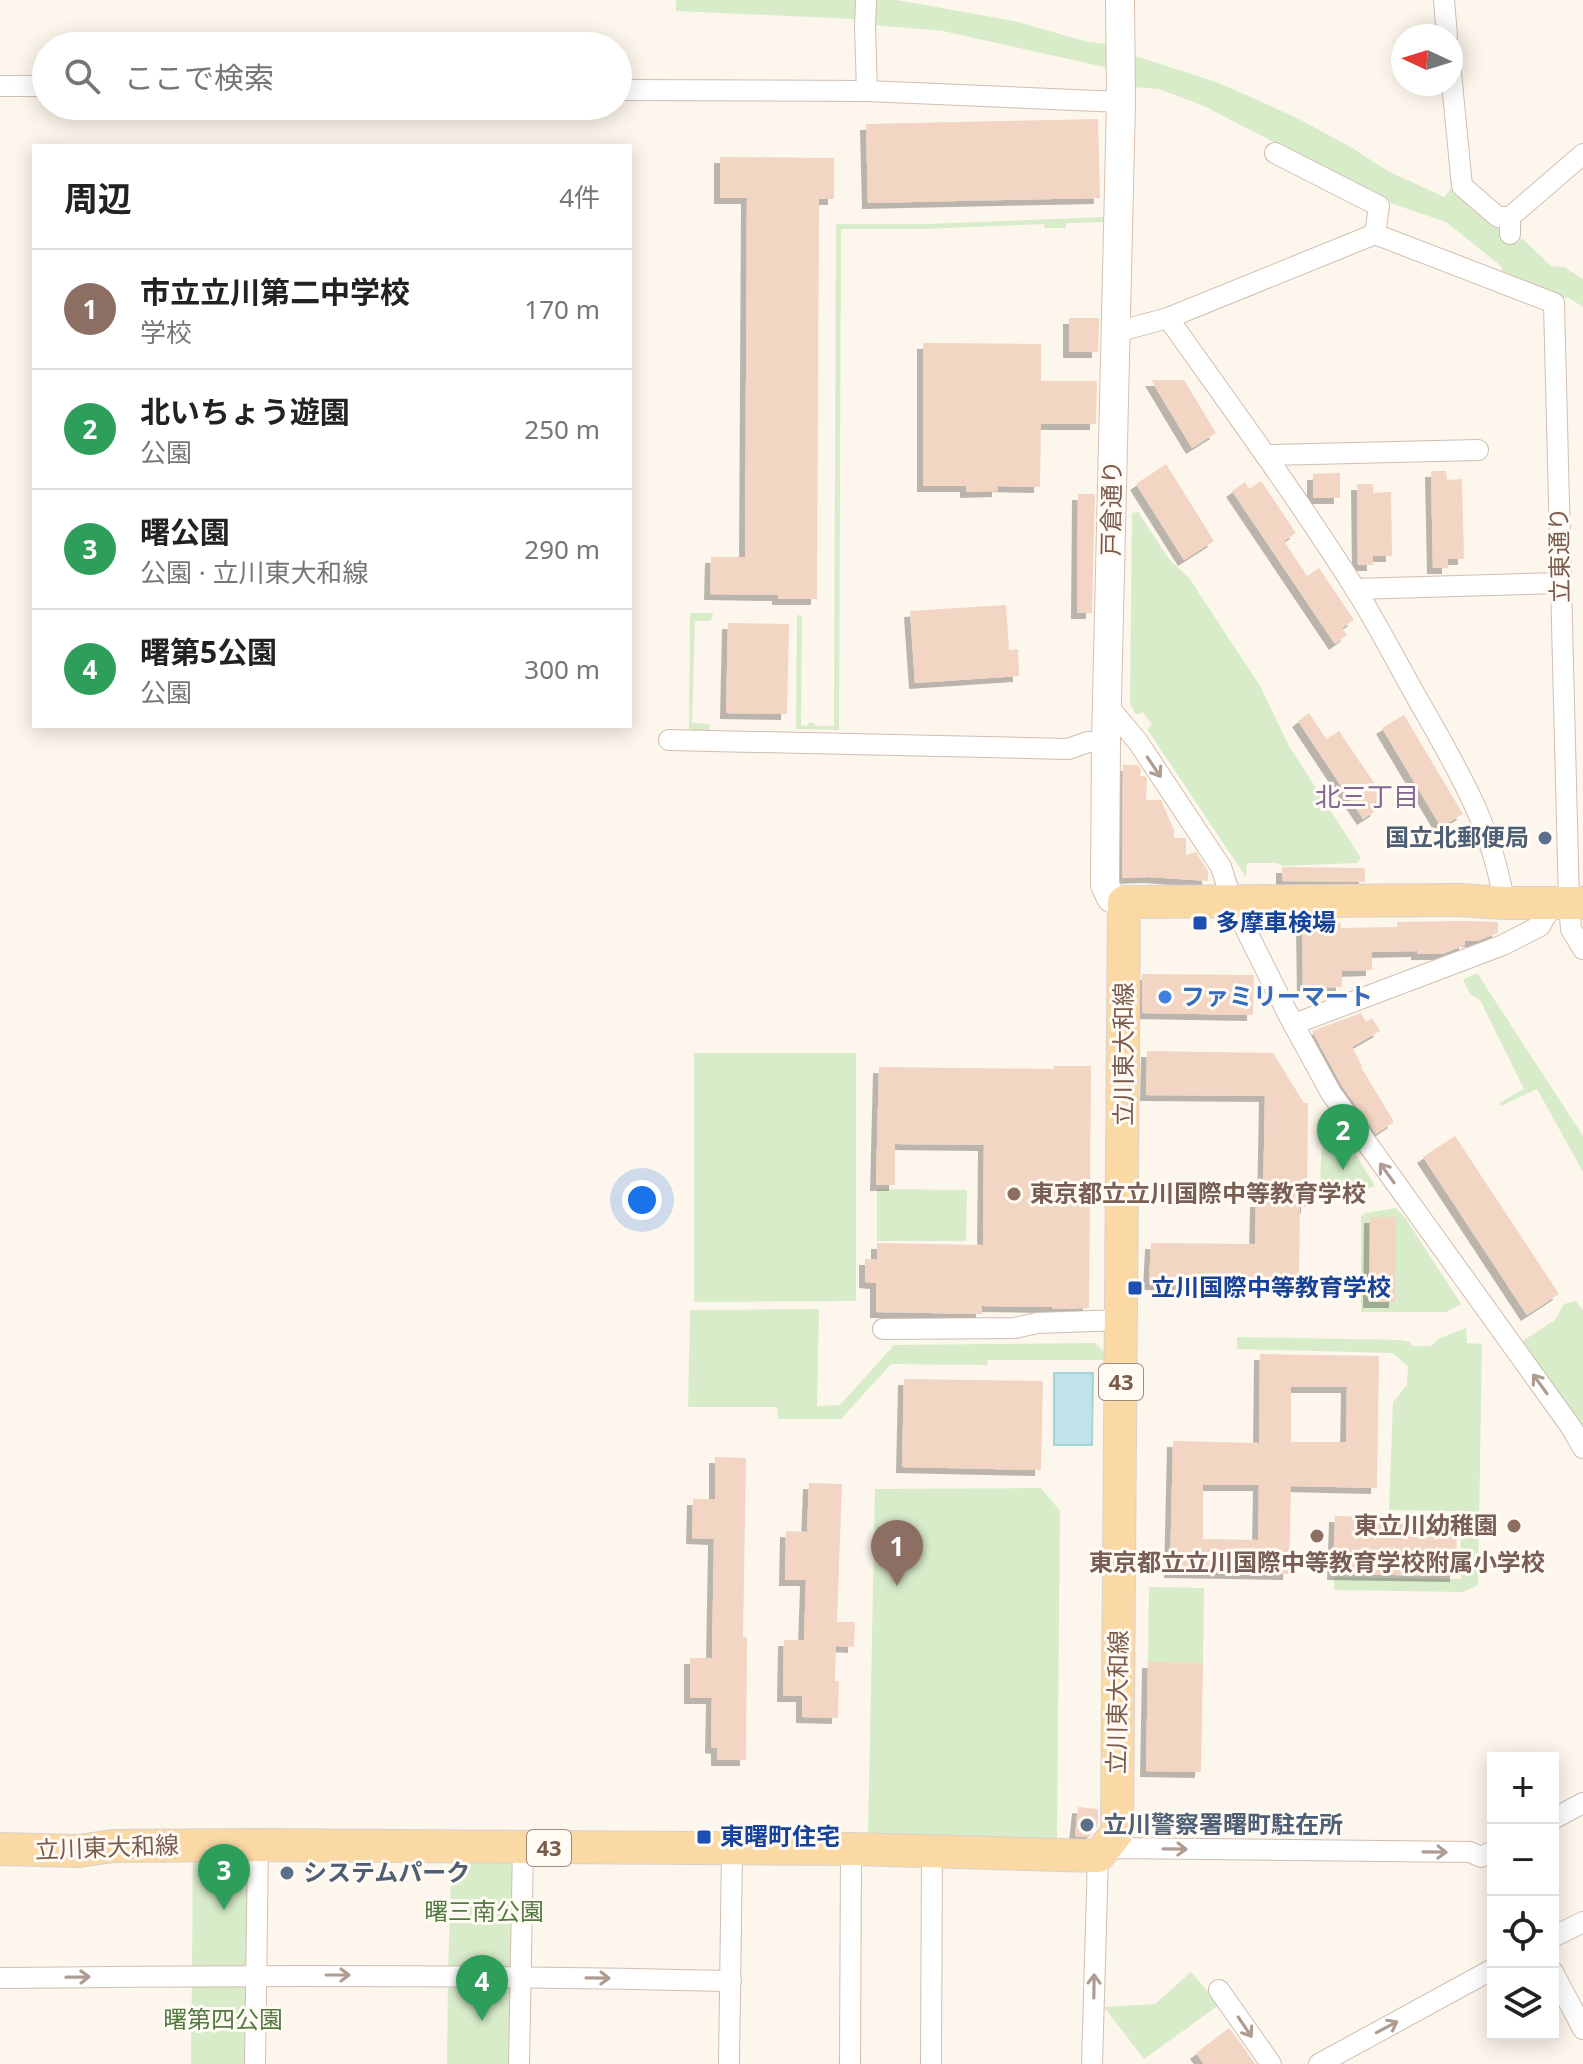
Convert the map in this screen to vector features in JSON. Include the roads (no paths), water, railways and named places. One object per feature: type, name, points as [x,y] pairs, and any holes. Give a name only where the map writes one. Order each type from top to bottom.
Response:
[{"type":"main road","points":[[1124,902],[1459,900],[1568,903]]},
{"type":"main road","name":"立川東大和線","points":[[0,1849],[79,1851],[113,1846],[258,1845],[851,1849],[1098,1856],[1117,1833],[1124,902]]},
{"type":"street","points":[[866,0],[867,91]]},
{"type":"street","name":"戸倉通り","points":[[1120,0],[1122,63],[1105,885],[1111,898],[1124,902]]},
{"type":"street","points":[[1444,0],[1446,24]]},
{"type":"street","points":[[0,86],[32,86]]},
{"type":"street","points":[[632,90],[867,91],[1121,102]]},
{"type":"street","points":[[1453,96],[1462,186],[1510,225],[1583,154]]},
{"type":"street","points":[[1116,332],[1168,318],[1375,234],[1379,206],[1275,153]]},
{"type":"street","name":"立東通り","points":[[1375,234],[1554,303],[1568,903],[1571,929],[1583,949]]},
{"type":"street","points":[[1168,318],[1355,589],[1460,775],[1483,824],[1499,871],[1504,903]]},
{"type":"street","points":[[1265,455],[1478,450]]},
{"type":"street","points":[[1355,589],[1561,583]]},
{"type":"street","points":[[1107,705],[1138,742],[1221,867],[1232,901],[1331,1093],[1583,1448]]},
{"type":"street","points":[[669,740],[1068,749],[1088,742],[1106,742]]},
{"type":"street","points":[[1294,1024],[1503,945],[1540,926],[1568,903]]},
{"type":"street","points":[[883,1329],[1015,1328],[1037,1323],[1122,1320]]},
{"type":"street","points":[[1559,1816],[1583,1803]]},
{"type":"street","points":[[255,2064],[258,1845]]},
{"type":"street","points":[[519,2064],[523,1848]]},
{"type":"street","points":[[1092,2064],[1098,1856],[1117,1848],[1487,1854]]},
{"type":"street","points":[[729,2064],[732,1849]]},
{"type":"street","points":[[850,2064],[851,1849]]},
{"type":"street","points":[[931,2064],[932,1851]]},
{"type":"street","points":[[1559,1934],[1583,1922]]},
{"type":"street","points":[[1319,2064],[1487,1972]]},
{"type":"street","points":[[0,1978],[521,1976],[731,1981]]},
{"type":"street","points":[[1559,1983],[1583,2029]]},
{"type":"street","points":[[1219,1990],[1271,2064]]},
{"type":"water","points":[[1054,1373],[1093,1373],[1092,1445],[1054,1445]]},
{"type":"place","name":"国立北郵便局","points":[[1545,838]]},
{"type":"place","name":"多摩車検場","points":[[1200,923]]},
{"type":"place","name":"ファミリーマート","points":[[1165,997]]},
{"type":"place","name":"北いちょう遊園","points":[[1343,1170]]},
{"type":"place","name":"東京都立立川国際中等教育学校","points":[[1014,1194]]},
{"type":"place","name":"立川国際中等教育学校","points":[[1135,1288]]},
{"type":"place","name":"東立川幼稚園","points":[[1514,1526]]},
{"type":"place","name":"東京都立立川国際中等教育学校附属小学校","points":[[1317,1536]]},
{"type":"place","name":"市立立川第二中学校","points":[[897,1586]]},
{"type":"place","name":"立川警察署曙町駐在所","points":[[1087,1825]]},
{"type":"place","name":"東曙町住宅","points":[[704,1837]]},
{"type":"place","name":"システムパーク","points":[[287,1873]]},
{"type":"place","name":"曙公園","points":[[224,1910]]},
{"type":"place","name":"曙第5公園","points":[[482,2021]]},
{"type":"district","name":"北三丁目","points":[[1367,797]]},
{"type":"park label","name":"曙三南公園","points":[[484,1912]]},
{"type":"park label","name":"曙第四公園","points":[[223,2020]]}]
